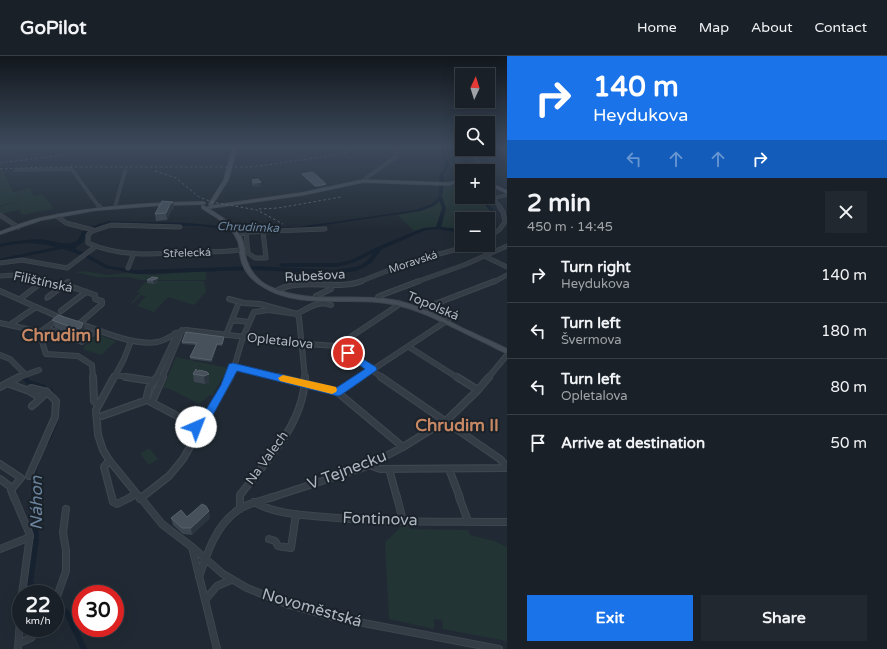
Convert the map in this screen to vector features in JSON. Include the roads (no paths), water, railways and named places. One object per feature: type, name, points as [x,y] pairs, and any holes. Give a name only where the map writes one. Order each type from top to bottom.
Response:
[{"type":"street","points":[[76,175],[100,208]]},
{"type":"street","points":[[116,207],[124,175]]},
{"type":"street","points":[[210,206],[226,180],[227,175]]},
{"type":"street","points":[[365,181],[365,178],[370,175]]},
{"type":"street","points":[[0,234],[34,220],[100,208],[180,204],[210,206],[228,205],[302,194],[365,181],[436,184],[455,182]]},
{"type":"street","points":[[495,186],[507,194]]},
{"type":"street","points":[[203,205],[210,201],[218,193]]},
{"type":"street","points":[[495,233],[505,222],[503,212],[494,198],[507,194]]},
{"type":"street","name":"Rubešova","points":[[203,205],[230,225]]},
{"type":"street","name":"Rubešova","points":[[210,206],[210,210],[237,232],[246,263],[257,281],[276,291],[291,287],[323,284],[355,284]]},
{"type":"street","points":[[0,215],[18,227]]},
{"type":"street","points":[[57,216],[65,223],[93,230],[111,225],[180,227]]},
{"type":"street","points":[[237,232],[325,229]]},
{"type":"street","name":"Střelecká","points":[[93,230],[89,235],[87,242],[95,247],[134,253],[164,254],[243,250]]},
{"type":"street","points":[[246,233],[248,253],[255,258],[266,258],[263,232]]},
{"type":"street","points":[[378,299],[382,295],[507,246]]},
{"type":"street","points":[[0,263],[18,260],[68,267],[95,247]]},
{"type":"street","name":"Moravská","points":[[355,284],[407,263],[455,250]]},
{"type":"street","points":[[128,268],[134,253]]},
{"type":"street","points":[[484,256],[507,267]]},
{"type":"street","name":"Filištínská","points":[[0,276],[17,275],[42,282],[64,285],[95,294]]},
{"type":"street","points":[[424,310],[507,275]]},
{"type":"street","points":[[500,279],[507,283]]},
{"type":"street","points":[[19,299],[42,282]]},
{"type":"street","points":[[48,297],[68,282]]},
{"type":"street","points":[[316,296],[331,289],[331,285]]},
{"type":"street","points":[[0,323],[7,325],[10,324],[39,332],[46,328],[70,321],[102,304],[102,301],[94,299],[95,294],[100,290]]},
{"type":"street","points":[[0,291],[70,321],[131,340],[157,342],[182,330]]},
{"type":"street","name":"Topolská","points":[[276,291],[307,297],[378,299],[402,303],[424,310],[507,350]]},
{"type":"street","points":[[61,311],[86,292]]},
{"type":"street","points":[[0,297],[6,293]]},
{"type":"street","points":[[229,299],[239,302],[260,304],[297,314]]},
{"type":"street","name":"Topolská","points":[[378,299],[424,310]]},
{"type":"street","points":[[226,335],[239,302]]},
{"type":"street","points":[[109,460],[104,467],[113,502],[117,504],[138,496],[176,469],[183,459],[233,371],[233,366],[239,348],[252,314],[257,310],[263,309],[297,314],[317,302],[326,302],[331,305]]},
{"type":"street","points":[[399,303],[397,306],[337,346],[500,459],[507,468]]},
{"type":"street","points":[[10,324],[36,307]]},
{"type":"street","name":"Na Valech","points":[[240,509],[239,501],[242,494],[277,449],[290,428],[303,395],[305,383],[302,344],[297,314]]},
{"type":"street","points":[[232,320],[249,322]]},
{"type":"street","points":[[338,392],[447,321]]},
{"type":"street","points":[[46,328],[82,342],[92,334]]},
{"type":"street","points":[[152,402],[182,330]]},
{"type":"street","name":"Opletalova","points":[[182,330],[302,344],[337,346]]},
{"type":"street","points":[[39,332],[39,337],[45,353],[84,358],[92,365],[94,401],[98,405]]},
{"type":"street","points":[[146,400],[146,394],[152,381],[156,378],[175,338],[175,333]]},
{"type":"street","name":"Novoměstská","points":[[131,340],[126,356],[98,405],[96,415],[98,435],[103,450],[109,460],[162,524],[231,580],[274,599],[326,615],[500,649]]},
{"type":"street","points":[[409,347],[478,390]]},
{"type":"street","points":[[0,355],[10,359],[23,375]]},
{"type":"street","name":"V Tejnecku","points":[[199,577],[204,558],[218,531],[240,509],[254,502],[369,465],[403,447],[446,421],[478,390],[507,355]]},
{"type":"street","points":[[233,366],[338,392],[403,447]]},
{"type":"street","points":[[0,387],[23,375],[39,370]]},
{"type":"street","points":[[116,375],[152,381]]},
{"type":"street","points":[[6,384],[28,391],[41,398]]},
{"type":"street","points":[[28,391],[32,388],[48,393],[57,404],[56,415],[30,476]]},
{"type":"street","points":[[32,406],[48,393]]},
{"type":"street","points":[[102,416],[146,400],[200,428]]},
{"type":"street","points":[[0,464],[21,478],[12,488],[12,494],[30,533],[23,585]]},
{"type":"street","points":[[369,465],[378,469],[507,468]]},
{"type":"street","points":[[389,469],[403,521]]},
{"type":"street","points":[[449,469],[468,521]]},
{"type":"street","points":[[0,478],[12,488]]},
{"type":"street","name":"Fontinova","points":[[254,502],[263,507],[296,514],[356,520],[507,522]]},
{"type":"street","points":[[61,585],[66,570],[64,533],[66,509]]},
{"type":"street","points":[[269,538],[275,540],[278,546],[291,548],[296,514]]},
{"type":"street","points":[[0,550],[30,537]]},
{"type":"street","points":[[192,547],[217,649]]},
{"type":"street","points":[[205,600],[217,586],[231,580]]},
{"type":"street","points":[[18,646],[32,637]]},
{"type":"water","points":[[439,175],[443,175],[444,185],[440,200],[435,205],[420,211],[298,229],[241,230],[197,226],[105,225],[94,229],[80,245],[75,248],[86,257],[64,249],[43,244],[33,243],[0,247],[0,244],[38,239],[63,243],[73,242],[78,240],[82,232],[90,227],[109,221],[187,223],[244,228],[297,227],[416,210],[432,204],[439,197]]},
{"type":"waterway","points":[[438,228],[444,208],[440,197]]},
{"type":"waterway","points":[[486,204],[491,212]]},
{"type":"waterway","points":[[79,252],[107,267],[136,272],[253,268],[334,272],[356,269],[370,261],[380,248],[425,229],[438,228]]},
{"type":"waterway","points":[[438,228],[455,230]]},
{"type":"waterway","name":"Náhon","points":[[0,260],[64,247]]},
{"type":"waterway","points":[[282,265],[337,265],[353,261],[379,248]]},
{"type":"waterway","name":"Náhon","points":[[23,377],[30,383],[44,387]]},
{"type":"waterway","name":"Náhon","points":[[47,442],[57,416],[56,404],[50,390]]},
{"type":"waterway","name":"Náhon","points":[[34,498],[33,475],[38,461]]},
{"type":"waterway","name":"Náhon","points":[[32,585],[30,583],[36,540],[34,497]]},
{"type":"waterway","name":"Náhon","points":[[64,611],[67,613],[84,649]]},
{"type":"tunnel","points":[[45,300],[48,297]]},
{"type":"railway","points":[[166,175],[176,178],[199,197],[212,202],[257,210],[283,224]]},
{"type":"railway","points":[[259,209],[278,208],[341,197]]},
{"type":"district","name":"Chrudim I","points":[[61,335]]},
{"type":"district","name":"Chrudim II","points":[[457,425]]},
{"type":"water label","name":"Chrudimka","points":[[248,227]]}]
